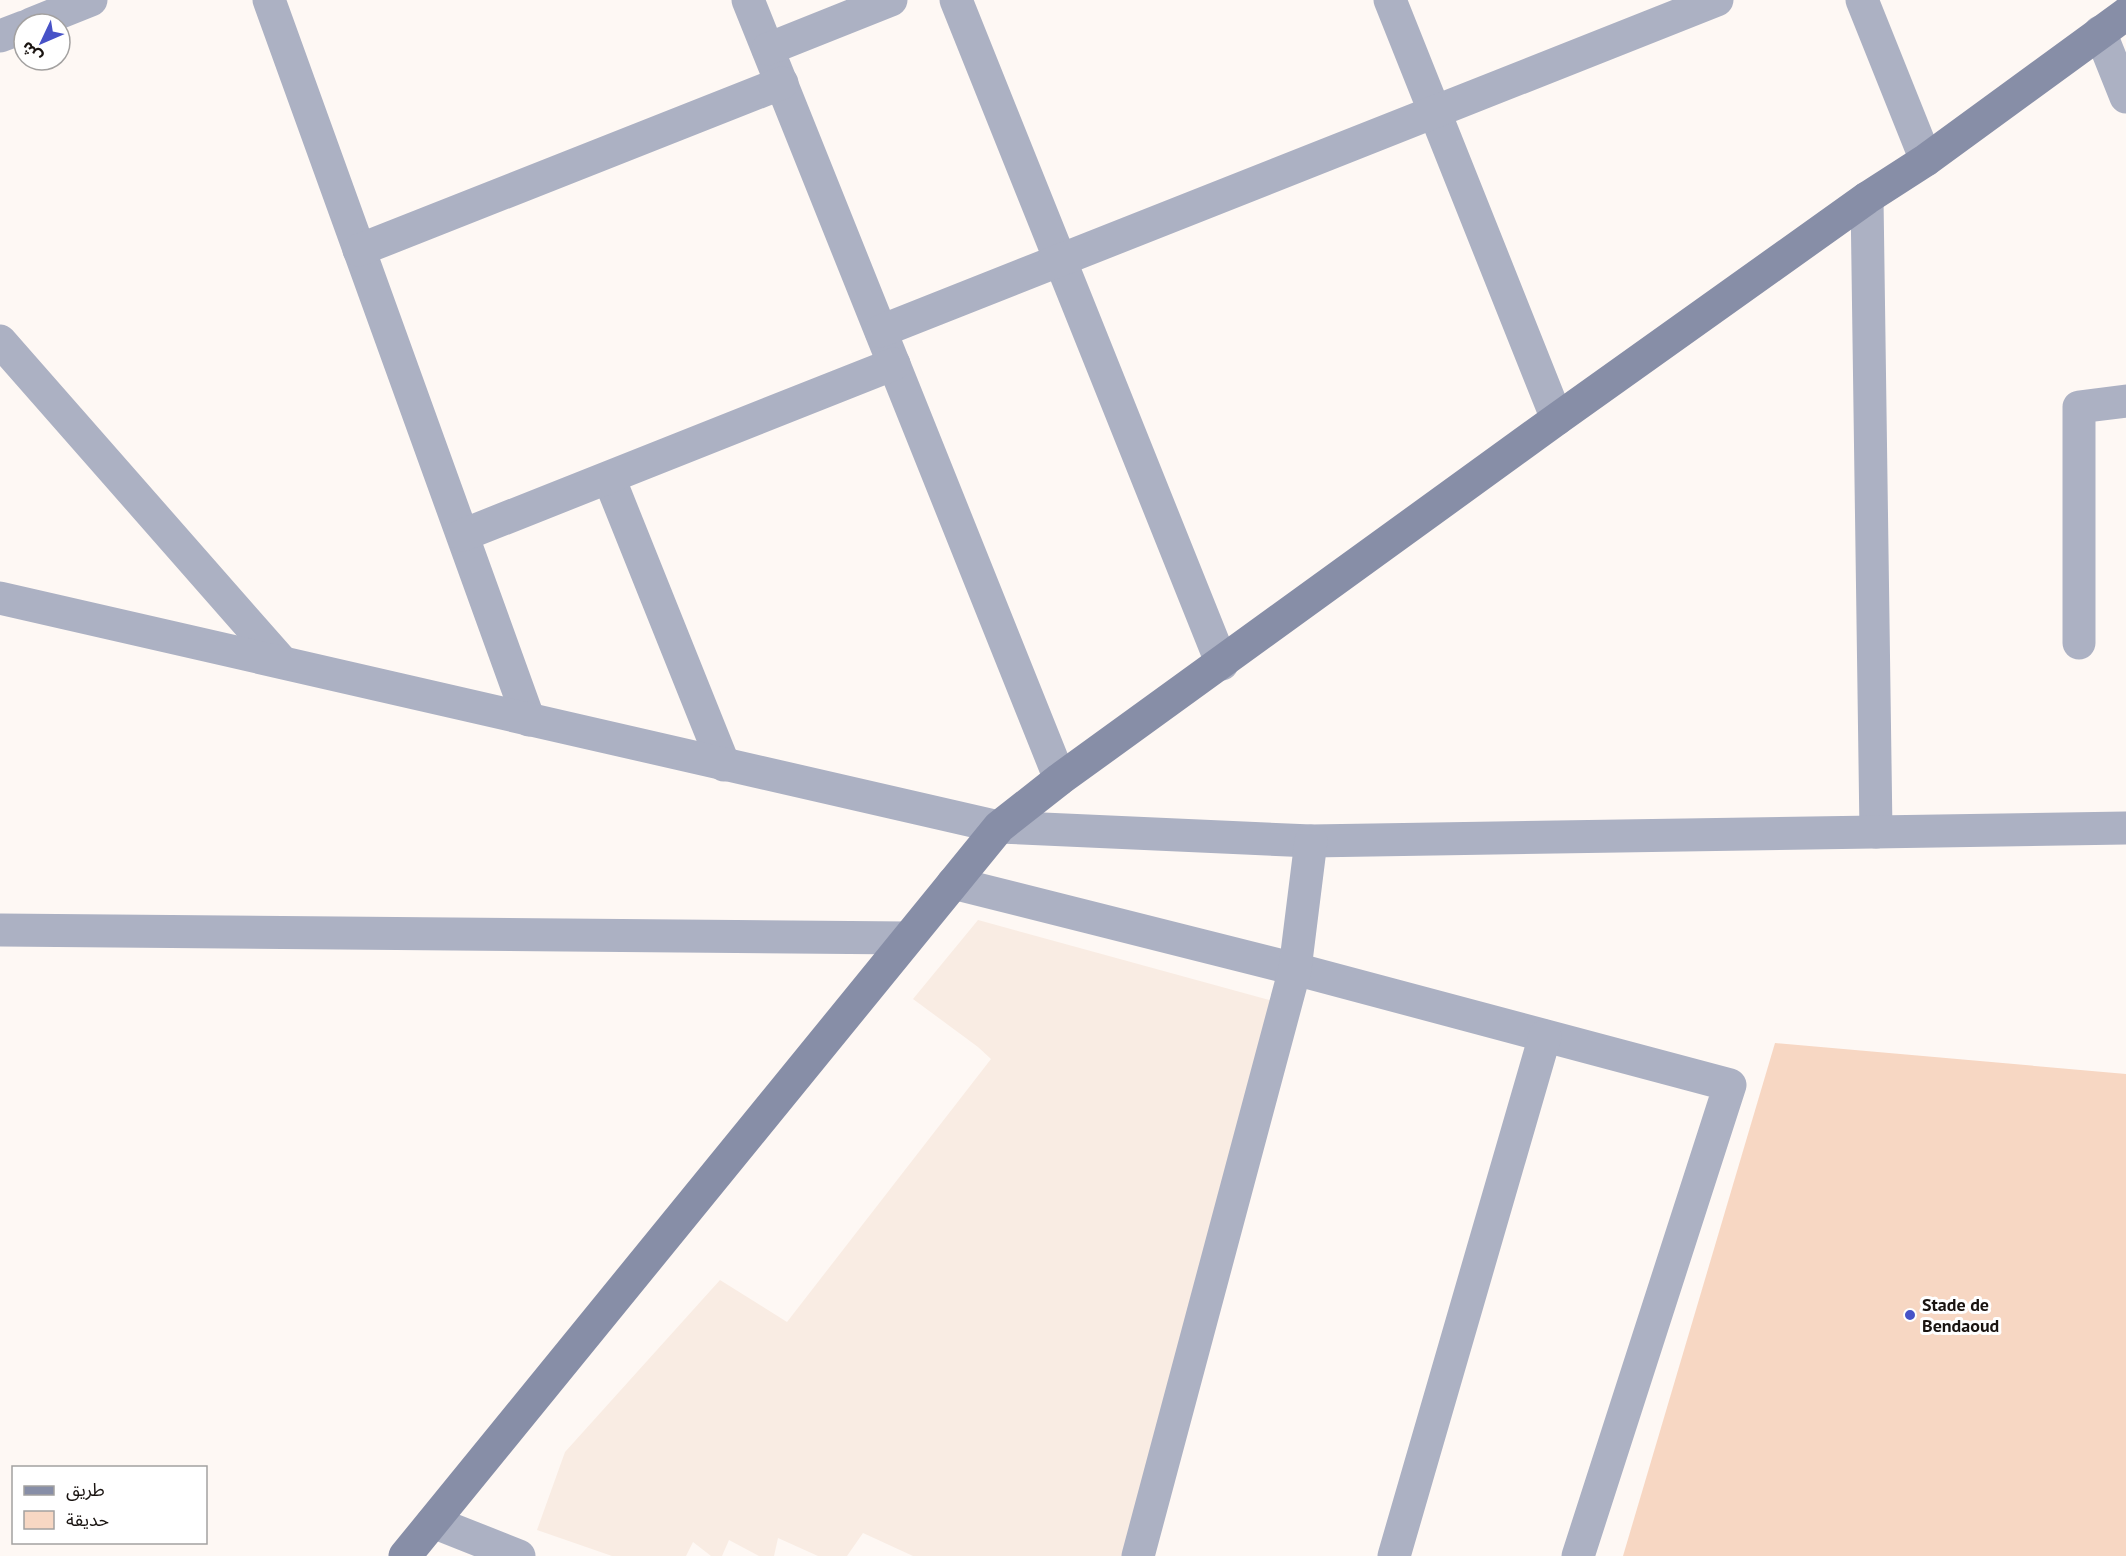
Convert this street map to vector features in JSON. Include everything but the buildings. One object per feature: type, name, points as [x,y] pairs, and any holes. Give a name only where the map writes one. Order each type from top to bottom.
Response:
[{"type":"street","points":[[61,12],[91,0]]},
{"type":"street","points":[[269,0],[529,720]]},
{"type":"street","points":[[748,0],[1060,779]]},
{"type":"street","points":[[768,49],[891,0]]},
{"type":"street","points":[[956,0],[1221,664]]},
{"type":"street","points":[[1390,0],[1557,419]]},
{"type":"street","points":[[881,331],[1716,0]]},
{"type":"street","points":[[1862,0],[1926,160]]},
{"type":"street","points":[[405,1556],[999,827],[1060,779],[1557,419],[1867,198],[1926,160],[2113,23],[2126,97]]},
{"type":"street","points":[[359,250],[782,83]]},
{"type":"street","points":[[1867,198],[1876,832]]},
{"type":"street","points":[[0,341],[282,662]]},
{"type":"street","points":[[463,535],[894,364]]},
{"type":"street","points":[[2079,643],[2079,407],[2126,401]]},
{"type":"street","points":[[609,478],[724,765]]},
{"type":"street","points":[[0,598],[999,827],[1311,841],[2126,828]]},
{"type":"street","points":[[1138,1556],[1295,969],[1311,841]]},
{"type":"street","points":[[953,883],[1295,969],[1730,1085],[1578,1556]]},
{"type":"street","points":[[0,930],[909,938]]},
{"type":"street","points":[[1394,1556],[1545,1036]]},
{"type":"street","points":[[433,1522],[519,1556]]},
{"type":"shaded area","points":[[978,920],[1277,1002],[1125,1556],[913,1556],[863,1533],[847,1556],[818,1556],[778,1538],[774,1556],[759,1556],[729,1540],[722,1556],[711,1556],[693,1542],[686,1556],[612,1556],[537,1530],[565,1452],[720,1280],[787,1322],[991,1059],[913,999]]},
{"type":"green space","name":"Stade de Bendaoud","points":[[1775,1043],[2126,1074],[2126,1556],[1623,1556]]},
{"type":"place","name":"Stade de Bendaoud","points":[[1910,1315]]}]
